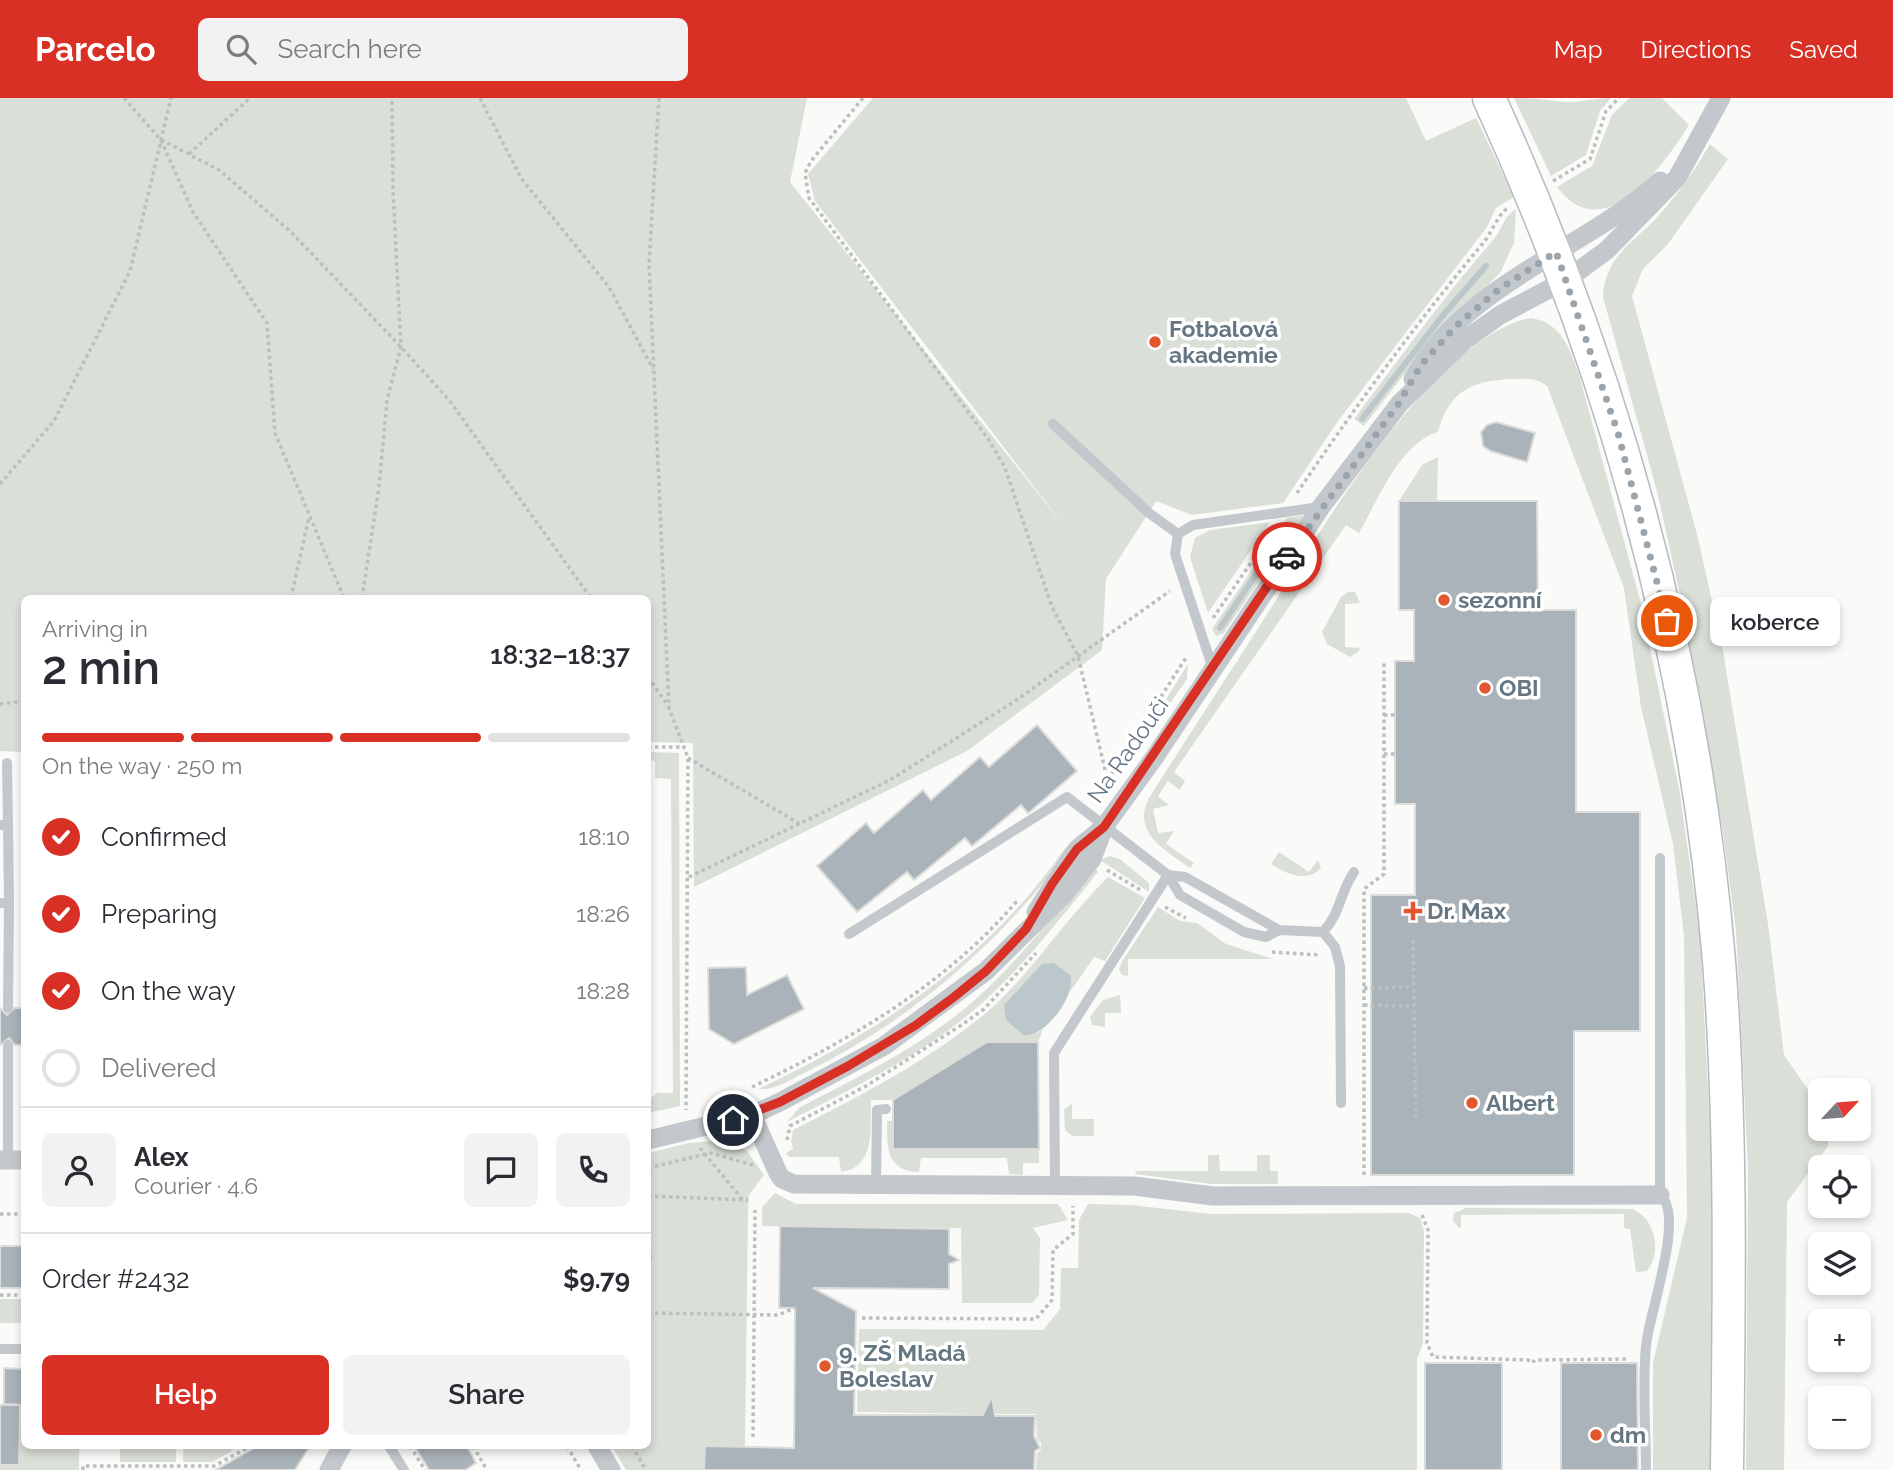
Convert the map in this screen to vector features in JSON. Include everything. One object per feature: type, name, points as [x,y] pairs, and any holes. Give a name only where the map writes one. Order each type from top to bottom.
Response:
[{"type":"main road","points":[[1489,98],[1561,266],[1618,433],[1675,660],[1707,846],[1718,960],[1729,1163],[1727,1470]]},
{"type":"street","points":[[1399,403],[1421,365],[1456,326],[1498,290],[1607,250],[1678,178],[1692,147],[1721,98]]},
{"type":"street","points":[[1561,266],[1642,198],[1692,147]]},
{"type":"street","name":"Na Radouči","points":[[752,1115],[848,1066],[916,1025],[986,971],[1026,929],[1052,884],[1077,849],[1104,827],[1321,507],[1399,403],[1465,340],[1561,266]]},
{"type":"street","points":[[651,1139],[752,1115],[778,1173],[788,1183],[1134,1186],[1213,1196],[1660,1195]]},
{"type":"street","points":[[329,1470],[340,1449]]},
{"type":"street","points":[[599,1449],[611,1470]]},
{"type":"lane","points":[[1053,424],[1149,513],[1178,534]]},
{"type":"lane","points":[[1178,534],[1193,525],[1321,507]]},
{"type":"lane","points":[[1178,534],[1175,554],[1213,669]]},
{"type":"lane","points":[[7,764],[4,953],[8,1008]]},
{"type":"lane","points":[[849,934],[1067,797],[1168,875],[1180,895],[1234,926],[1266,937],[1279,930]]},
{"type":"lane","points":[[1646,1470],[1646,1345],[1668,1247],[1667,1205],[1660,1195],[1660,858]]},
{"type":"lane","points":[[1324,932],[1338,914],[1342,890],[1353,872]]},
{"type":"lane","points":[[1168,875],[1185,877],[1279,930],[1324,932]]},
{"type":"lane","points":[[1055,1186],[1054,1053],[1168,875]]},
{"type":"lane","points":[[1324,932],[1335,947],[1340,966],[1341,1103]]},
{"type":"lane","points":[[8,1045],[11,1160]]},
{"type":"lane","points":[[876,1185],[877,1110],[886,1109]]},
{"type":"lane","points":[[0,1349],[21,1349]]},
{"type":"lane","points":[[392,1449],[404,1470]]},
{"type":"path","points":[[124,98],[160,139],[193,212],[267,323],[275,433],[343,595]]},
{"type":"path","points":[[0,484],[54,421],[130,271],[171,98]]},
{"type":"path","points":[[189,154],[250,98]]},
{"type":"path","points":[[362,595],[379,487],[387,400],[401,347],[393,190],[393,98]]},
{"type":"path","points":[[480,98],[521,178],[609,287],[654,370]]},
{"type":"path","points":[[659,98],[649,264],[670,709]]},
{"type":"path","points":[[863,98],[811,161],[805,173],[809,198],[989,440],[1005,468],[1052,607],[1078,656],[1108,782]]},
{"type":"path","points":[[1553,181],[1590,159],[1606,111],[1619,98]]},
{"type":"path","points":[[160,139],[219,170],[290,231],[401,347],[449,400],[589,595]]},
{"type":"path","points":[[1292,501],[1343,425],[1454,277],[1493,230],[1503,211],[1516,204]]},
{"type":"path","points":[[292,595],[309,515]]},
{"type":"path","points":[[1210,622],[1280,520]]},
{"type":"path","points":[[689,877],[890,780],[1015,701],[1184,582]]},
{"type":"path","points":[[1097,797],[1186,656]]},
{"type":"path","points":[[1364,1177],[1364,889],[1384,874],[1384,660]]},
{"type":"path","points":[[651,681],[670,709],[688,758],[685,1104],[689,1119]]},
{"type":"path","points":[[0,704],[21,701]]},
{"type":"path","points":[[1384,715],[1395,715]]},
{"type":"path","points":[[651,747],[684,747]]},
{"type":"path","points":[[1384,754],[1395,754]]},
{"type":"path","points":[[688,758],[800,824]]},
{"type":"path","points":[[1100,879],[1108,870],[1147,895]]},
{"type":"path","points":[[752,1087],[843,1042],[903,1004],[977,942],[1021,896]]},
{"type":"path","points":[[1412,940],[1416,1121]]},
{"type":"path","points":[[1364,988],[1413,987]]},
{"type":"path","points":[[1364,1005],[1414,1006]]},
{"type":"path","points":[[651,1167],[703,1155],[720,1154],[751,1166],[756,1163]]},
{"type":"path","points":[[651,1196],[746,1200],[703,1155]]},
{"type":"path","points":[[862,1318],[1036,1319],[1052,1300],[1053,1250],[1073,1234],[1073,1200]]},
{"type":"path","points":[[753,1437],[755,1210]]},
{"type":"path","points":[[1418,1211],[1423,1215],[1428,1230],[1427,1343],[1433,1357],[1528,1360],[1532,1363],[1535,1360],[1631,1359]]},
{"type":"path","points":[[0,1213],[21,1214]]},
{"type":"path","points":[[0,1295],[21,1295]]},
{"type":"path","points":[[651,1314],[778,1315],[795,1308]]},
{"type":"path","points":[[83,1470],[83,1465],[214,1466],[245,1449]]},
{"type":"path","points":[[412,1449],[425,1470]]},
{"type":"path","points":[[476,1449],[487,1470]]},
{"type":"path","points":[[569,1449],[581,1470]]},
{"type":"path","points":[[634,1449],[646,1470]]},
{"type":"shaded area","points":[[0,98],[807,98],[790,182],[1068,531],[815,201],[808,174],[873,98],[1406,98],[1426,141],[1476,118],[1514,197],[1496,208],[1487,227],[1338,421],[1283,503],[1192,515],[1156,501],[1106,579],[1102,650],[967,751],[694,887],[693,743],[651,742],[651,595],[21,595],[21,752],[0,751]]},
{"type":"shaded area","points":[[1514,98],[1570,102],[1611,98],[1600,111],[1586,155],[1551,176]]},
{"type":"shaded area","points":[[1629,98],[1662,98],[1689,125],[1649,179],[1631,195],[1613,206],[1594,210],[1575,204],[1557,187],[1592,166],[1612,115]]},
{"type":"shaded area","points":[[1710,144],[1728,159],[1668,244],[1643,269],[1632,296],[1698,538],[1723,651],[1768,924],[1784,1055],[1808,1090],[1808,1141],[1828,1141],[1821,1155],[1808,1155],[1808,1173],[1787,1202],[1784,1470],[1746,1470],[1748,1168],[1736,931],[1723,832],[1680,595],[1657,491],[1603,297],[1609,270],[1615,260],[1659,215],[1693,172]]},
{"type":"shaded area","points":[[1516,209],[1514,243],[1500,273],[1424,349],[1364,426],[1354,419],[1440,305],[1494,239],[1508,216]]},
{"type":"shaded area","points":[[1531,318],[1550,325],[1563,338],[1579,374],[1640,600],[1679,788],[1700,936],[1712,1164],[1710,1470],[1653,1470],[1653,1363],[1687,1218],[1684,936],[1673,844],[1641,707],[1624,588],[1547,386],[1534,380],[1511,379],[1484,382],[1464,391],[1448,407],[1438,432],[1424,438],[1401,461],[1359,533],[1346,525],[1174,772],[1185,781],[1180,790],[1168,781],[1158,796],[1169,805],[1153,809],[1158,833],[1174,831],[1166,844],[1194,863],[1190,868],[1153,839],[1144,821],[1149,798],[1314,540],[1381,445],[1417,400],[1455,361],[1494,333]]},
{"type":"shaded area","points":[[1438,457],[1437,501],[1399,501],[1422,465]]},
{"type":"shaded area","points":[[1304,515],[1223,634],[1216,636],[1212,629],[1287,518]]},
{"type":"shaded area","points":[[1270,522],[1208,613],[1190,557],[1195,538],[1210,530]]},
{"type":"shaded area","points":[[1348,592],[1355,592],[1360,603],[1345,604],[1345,647],[1360,648],[1350,657],[1327,644],[1322,632],[1341,597]]},
{"type":"shaded area","points":[[1188,664],[1187,679],[1115,781]]},
{"type":"shaded area","points":[[651,752],[679,753],[680,1106],[651,1112],[651,1098],[657,1093],[673,1093],[671,779],[655,778],[655,761],[651,760]]},
{"type":"shaded area","points":[[1065,848],[1069,851],[1013,917],[983,948],[918,1003],[846,1051],[784,1083],[758,1089],[846,1043],[928,989],[1002,925],[1035,888]]},
{"type":"shaded area","points":[[1279,852],[1309,872],[1318,860],[1321,868],[1309,875],[1290,874],[1271,864]]},
{"type":"shaded area","points":[[1110,856],[1120,859],[1149,883],[1149,892],[1100,860]]},
{"type":"shaded area","points":[[1095,866],[1098,872],[1056,924],[1012,974],[980,1005],[912,1055],[787,1122],[799,1108],[892,1058],[957,1015],[1008,967]]},
{"type":"shaded area","points":[[1108,877],[1145,898],[1105,961],[1094,957],[1070,992],[1070,975],[1036,1034],[1043,1029],[1038,1042],[987,1042],[893,1100],[871,1100],[869,1145],[860,1163],[852,1169],[841,1172],[839,1157],[789,1157],[786,1153],[793,1149],[793,1130],[917,1062],[986,1013],[1018,981]]},
{"type":"shaded area","points":[[1158,907],[1180,921],[1197,923],[1226,944],[1273,959],[1128,959],[1128,976],[1122,975],[1119,969],[1123,960]]},
{"type":"shaded area","points":[[1054,963],[1070,975],[1069,993],[1049,1023],[1040,1030],[1023,1035],[1006,1020],[1004,1005],[1042,964]]},
{"type":"shaded area","points":[[1120,995],[1121,1013],[1105,1013],[1105,1027],[1092,1025],[1090,1017],[1103,1000]]},
{"type":"shaded area","points":[[1072,1103],[1072,1119],[1094,1119],[1094,1136],[1072,1136],[1065,1130],[1064,1110]]},
{"type":"shaded area","points":[[887,1121],[893,1121],[893,1149],[1039,1149],[1039,1163],[1023,1163],[1023,1175],[1009,1174],[1007,1158],[921,1158],[919,1172],[908,1171],[894,1162],[891,1156],[887,1140]]},
{"type":"shaded area","points":[[725,1140],[746,1150],[764,1175],[749,1195],[745,1447],[705,1447],[704,1470],[626,1470],[614,1449],[651,1449],[651,1152],[689,1143]]},
{"type":"shaded area","points":[[1208,1155],[1219,1155],[1220,1171],[1257,1171],[1257,1155],[1270,1155],[1270,1171],[1278,1171],[1278,1184],[1211,1184],[1135,1174],[1136,1171],[1208,1171]]},
{"type":"shaded area","points":[[775,1193],[796,1204],[1058,1204],[1068,1220],[1033,1228],[1040,1238],[1039,1295],[1032,1303],[962,1303],[961,1228],[762,1226],[762,1207]]},
{"type":"shaded area","points":[[1088,1204],[1131,1205],[1211,1214],[1409,1213],[1420,1218],[1424,1231],[1423,1343],[1417,1359],[1417,1470],[1036,1470],[1037,1453],[1041,1450],[1041,1443],[1037,1440],[1036,1414],[997,1414],[993,1408],[986,1408],[982,1414],[857,1412],[859,1329],[1043,1330],[1060,1309],[1061,1268],[1078,1268],[1079,1220]]},
{"type":"shaded area","points":[[1466,1208],[1633,1209],[1641,1214],[1651,1228],[1655,1246],[1652,1263],[1647,1271],[1636,1272],[1630,1229],[1624,1228],[1624,1214],[1461,1215],[1461,1228],[1458,1227],[1453,1220],[1454,1213]]},
{"type":"shaded area","points":[[0,1299],[21,1299],[21,1323],[0,1323]]},
{"type":"shaded area","points":[[20,1405],[21,1449],[79,1449],[79,1470],[0,1470],[0,1465],[19,1465]]},
{"type":"shaded area","points":[[120,1449],[176,1449],[176,1462],[120,1462]]},
{"type":"shaded area","points":[[183,1449],[232,1451],[213,1462],[183,1462]]},
{"type":"building","points":[[1496,422],[1535,433],[1527,462],[1490,451],[1483,446],[1481,432],[1487,425]]},
{"type":"building","points":[[1399,501],[1537,501],[1538,610],[1576,610],[1576,812],[1640,812],[1640,1031],[1574,1031],[1574,1175],[1371,1175],[1371,895],[1415,895],[1415,804],[1395,804],[1395,661],[1414,661],[1414,610],[1399,610]]},
{"type":"building","points":[[1037,725],[1077,771],[1028,813],[1021,805],[972,846],[965,838],[914,880],[907,872],[857,912],[817,866],[866,823],[874,833],[923,790],[931,800],[980,757],[989,767]]},
{"type":"building","points":[[746,967],[747,995],[787,975],[804,1009],[734,1044],[709,1029],[708,968]]},
{"type":"building","points":[[0,1008],[7,1015],[15,1008],[21,1008],[21,1045],[15,1045],[9,1038],[0,1045]]},
{"type":"building","points":[[987,1042],[1038,1042],[1039,1149],[893,1149],[893,1100]]},
{"type":"building","name":"9. ZŠ Mladá Boleslav","points":[[780,1226],[949,1229],[949,1254],[959,1260],[949,1264],[949,1289],[813,1288],[856,1311],[854,1415],[983,1415],[992,1396],[995,1416],[1035,1416],[1034,1436],[1040,1448],[1035,1451],[1034,1470],[704,1470],[705,1446],[794,1448],[795,1308],[779,1308]]},
{"type":"building","points":[[0,1246],[21,1246],[21,1288],[0,1288]]},
{"type":"building","points":[[1425,1363],[1502,1363],[1502,1470],[1425,1470]]},
{"type":"building","points":[[1561,1363],[1637,1363],[1638,1470],[1561,1470]]},
{"type":"building","points":[[4,1368],[21,1369],[21,1405],[4,1404]]},
{"type":"building","points":[[0,1405],[20,1405],[19,1465],[0,1465]]},
{"type":"building","points":[[253,1449],[308,1449],[295,1470],[215,1470]]},
{"type":"building","points":[[416,1449],[469,1449],[476,1463],[465,1470],[429,1470]]},
{"type":"waterway","points":[[1362,419],[1444,314],[1486,266]]},
{"type":"waterway","points":[[1220,628],[1287,528]]},
{"type":"way so far","points":[[1287,557],[1399,403],[1421,365],[1456,326],[1498,290],[1556,252],[1618,433],[1667,621]]},
{"type":"place","name":"Fotbalová akademie","points":[[1155,342]]},
{"type":"place","name":"sezonní","points":[[1444,600]]},
{"type":"place","name":"koberce","points":[[1667,621]]},
{"type":"place","name":"OBI","points":[[1485,688]]},
{"type":"place","name":"Dr. Max","points":[[1413,911]]},
{"type":"place","name":"Albert","points":[[1472,1103]]},
{"type":"place","name":"9. ZŠ Mladá Boleslav","points":[[825,1366]]},
{"type":"place","name":"dm","points":[[1596,1435]]},
{"type":"route","points":[[733,1120],[752,1115],[780,1102],[884,1046],[986,971],[1026,929],[1052,884],[1081,844],[1104,827],[1154,758],[1287,557]]}]
